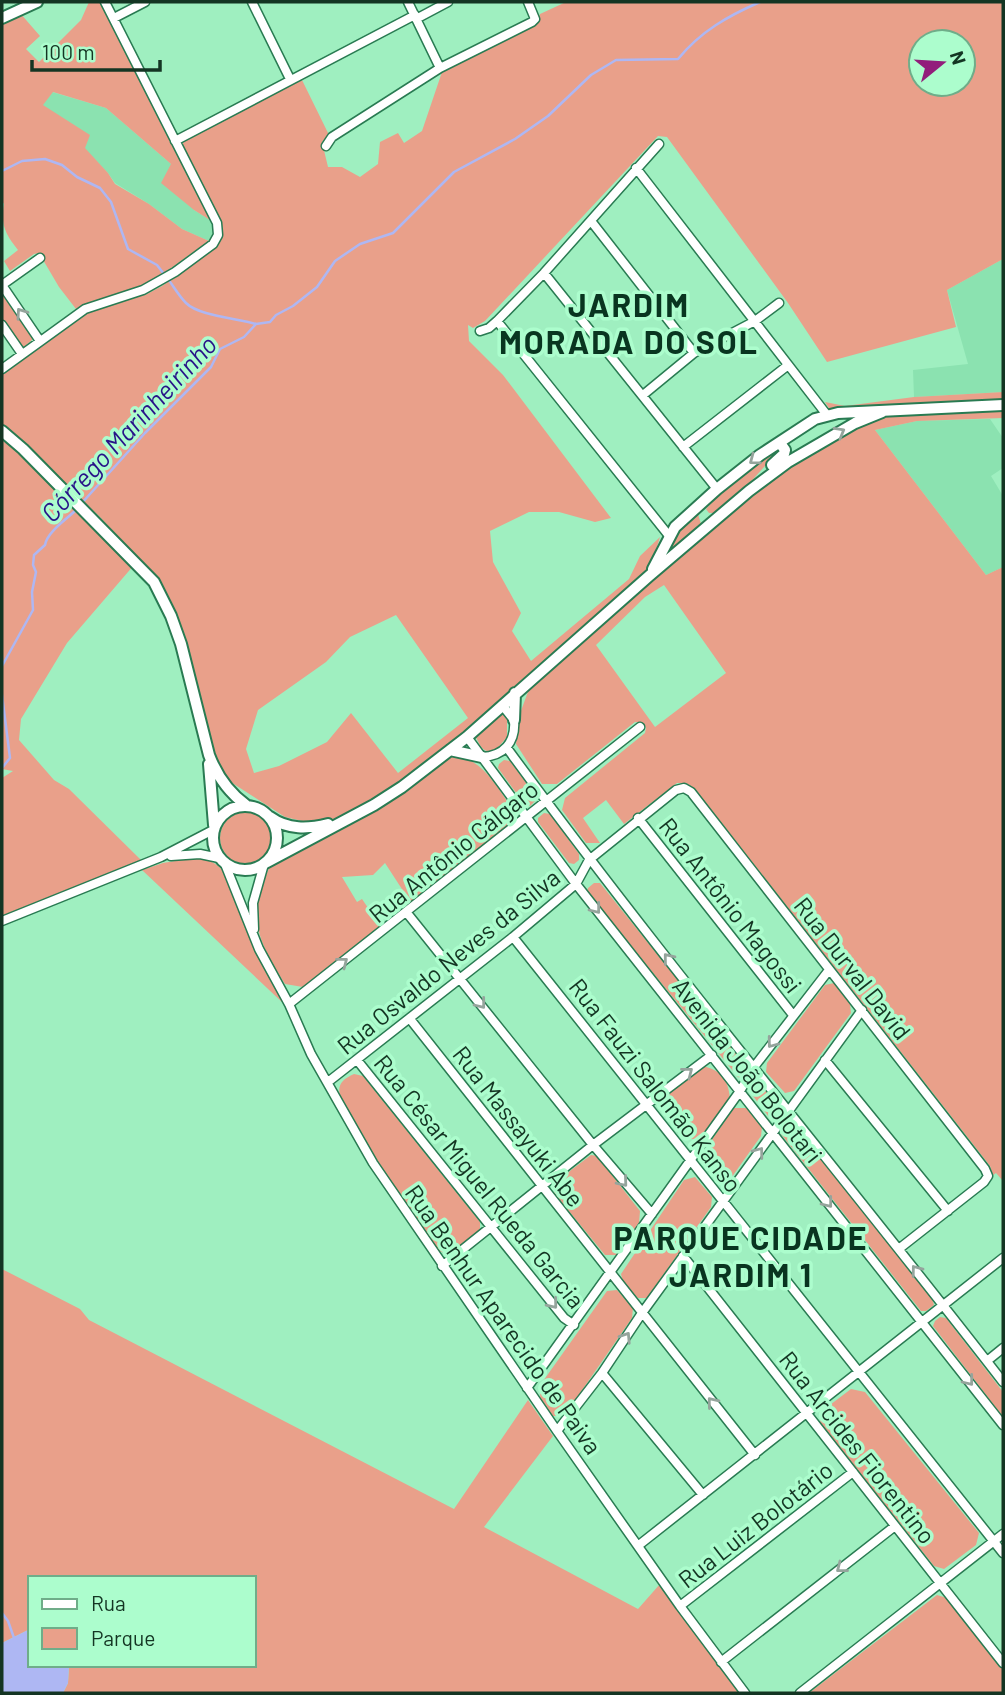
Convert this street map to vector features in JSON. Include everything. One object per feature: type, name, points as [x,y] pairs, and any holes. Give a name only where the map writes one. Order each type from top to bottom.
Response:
[{"type":"main road","points":[[2,18],[37,2]]},
{"type":"main road","points":[[649,576],[675,527],[716,489],[815,419],[827,415],[1003,405]]},
{"type":"main road","points":[[209,755],[214,829],[212,840],[222,861],[239,870],[266,863],[402,787],[467,737],[649,576],[750,491],[788,462],[855,423],[882,412]]},
{"type":"main road","points":[[2,430],[148,573],[162,594],[181,644],[215,772],[246,806]]},
{"type":"main road","points":[[750,491],[757,478],[784,454],[785,450],[780,443]]},
{"type":"main road","points":[[699,505],[713,522]]},
{"type":"main road","points":[[514,720],[515,693]]},
{"type":"main road","points":[[450,750],[482,757]]},
{"type":"main road","points":[[214,829],[221,816],[233,808],[246,806],[259,809],[279,824],[302,828],[345,820]]},
{"type":"main road","points":[[266,863],[274,852],[277,840],[270,817]]},
{"type":"street","points":[[2,369],[85,309],[132,294],[175,272],[212,244],[218,235],[217,223],[105,2]]},
{"type":"street","points":[[114,18],[145,2]]},
{"type":"street","points":[[252,2],[290,79]]},
{"type":"street","points":[[408,2],[440,68]]},
{"type":"street","points":[[175,141],[290,79],[448,2]]},
{"type":"street","points":[[326,146],[332,138],[440,68],[535,19],[528,2]]},
{"type":"street","points":[[480,331],[497,321],[544,273],[659,144]]},
{"type":"street","points":[[636,168],[827,415]]},
{"type":"street","points":[[591,221],[694,353]]},
{"type":"street","points":[[40,258],[2,285],[40,341]]},
{"type":"street","points":[[544,273],[716,489]]},
{"type":"street","points":[[643,395],[694,353],[755,321],[779,303]]},
{"type":"street","points":[[497,321],[670,537]]},
{"type":"street","points":[[2,325],[22,354]]},
{"type":"street","points":[[683,447],[787,366]]},
{"type":"street","points":[[482,757],[496,755],[513,740],[514,720],[502,705]]},
{"type":"street","name":"Rua Antônio Cálgaro","points":[[289,1004],[640,727]]},
{"type":"street","name":"Avenida João Bolotari","points":[[467,737],[576,884],[1003,1425]]},
{"type":"street","name":"Avenida João Bolotari","points":[[507,748],[589,860],[900,1248],[1003,1382]]},
{"type":"street","name":"Rua Osvaldo Neves da Silva","points":[[328,1082],[513,937],[576,884],[589,860],[639,818],[677,790],[684,788]]},
{"type":"street","name":"Rua Durval David","points":[[684,788],[691,792],[985,1169],[988,1176],[948,1211]]},
{"type":"street","name":"Rua Antônio Magossi","points":[[639,818],[793,1016]]},
{"type":"street","points":[[2,921],[161,857],[214,829]]},
{"type":"street","points":[[161,857],[192,853],[222,861]]},
{"type":"street","name":"Rua Benhur Aparecido de Paiva","points":[[222,861],[259,949],[312,1054],[373,1163],[557,1431],[745,1693]]},
{"type":"street","name":"Rua Benhur Aparecido de Paiva","points":[[259,949],[253,925],[253,903],[266,863]]},
{"type":"street","points":[[407,913],[593,1146],[652,1214]]},
{"type":"street","name":"Rua Fauzi Salomão Kanso","points":[[513,937],[1003,1553]]},
{"type":"street","points":[[527,1388],[740,1091],[754,1067],[829,970]]},
{"type":"street","points":[[557,1431],[602,1373],[722,1201],[862,1010]]},
{"type":"street","name":"Rua Massayuki Abe","points":[[410,1019],[755,1455]]},
{"type":"street","points":[[442,1266],[712,1055]]},
{"type":"street","name":"Rua César Miguel Rueda Garcia","points":[[357,1060],[564,1318],[574,1325]]},
{"type":"street","points":[[825,1060],[948,1211],[900,1248]]},
{"type":"street","name":"Rua Arcides Fiorentino","points":[[683,1256],[1003,1663]]},
{"type":"street","points":[[639,1545],[1003,1258]]},
{"type":"street","points":[[987,1361],[1003,1348]]},
{"type":"street","points":[[602,1373],[703,1495]]},
{"type":"street","name":"Rua Luiz Bolotário","points":[[680,1606],[853,1472]]},
{"type":"street","points":[[721,1662],[895,1526]]},
{"type":"street","points":[[800,1693],[1003,1534]]},
{"type":"shaded area","points":[[52,92],[106,108],[171,164],[194,210],[213,222],[214,232],[209,241],[182,229],[115,183],[42,105]]},
{"type":"shaded area","points":[[1003,259],[1003,392],[914,397],[913,370],[968,364],[947,290]]},
{"type":"shaded area","points":[[990,419],[1003,438],[1003,468],[991,476],[1003,496],[1003,567],[986,575],[875,430],[917,421]]},
{"type":"green space","points":[[89,2],[100,2],[213,222],[161,183],[171,164],[106,108],[53,92],[43,105],[90,135],[85,148],[115,184],[149,204],[182,229],[209,241],[148,282],[76,309],[39,253],[10,271],[4,261],[18,250],[7,234],[3,218],[2,22],[20,13],[40,36],[26,49],[39,62],[81,20]]},
{"type":"green space","points":[[566,2],[1003,2],[1003,259],[947,290],[956,327],[827,362],[788,303],[667,137],[658,136],[485,321],[473,328],[468,325],[469,341],[503,375],[611,518],[595,522],[559,512],[529,512],[490,531],[493,562],[521,613],[512,631],[531,661],[629,579],[640,556],[660,537],[652,563],[644,574],[465,733],[401,783],[343,816],[315,824],[285,817],[226,779],[213,754],[185,644],[150,571],[98,515],[2,424],[2,375],[88,313],[147,294],[216,247],[221,236],[181,147],[184,141],[302,80],[329,135],[322,142],[328,167],[342,167],[360,177],[378,164],[380,142],[398,133],[404,143],[422,131],[442,72],[537,22],[540,14]],"holes":[[[396,615],[468,718],[398,773],[351,713],[327,742],[279,766],[254,773],[246,749],[258,710],[326,662],[350,637]]]},
{"type":"green space","points":[[2,293],[32,336],[32,340],[24,347],[21,347],[2,319]]},
{"type":"green space","points":[[1003,392],[1003,402],[834,411],[830,410],[825,402],[845,406],[914,397]]},
{"type":"green space","points":[[1003,408],[1003,418],[917,421],[875,430],[986,575],[1003,567],[1003,1181],[996,1173],[993,1175],[990,1166],[695,789],[686,783],[677,783],[624,824],[606,800],[583,818],[600,843],[586,843],[562,810],[565,798],[645,733],[643,723],[635,722],[557,784],[542,784],[516,744],[518,719],[529,689],[751,491],[857,425],[885,415]],"holes":[[[664,585],[726,673],[655,727],[596,645],[645,597]]]},
{"type":"green space","points":[[2,436],[134,565],[67,643],[21,719],[19,740],[54,780],[69,789],[141,860],[2,916],[2,778],[13,771],[2,769]]},
{"type":"green space","points":[[776,448],[780,448],[780,454],[746,487],[715,513],[709,513],[706,509],[721,492]]},
{"type":"green space","points":[[698,514],[701,524],[660,559],[678,528]]},
{"type":"green space","points":[[500,712],[507,719],[507,737],[495,751],[485,750],[475,735]]},
{"type":"green space","points":[[452,756],[472,761],[494,782],[512,808],[509,826],[411,903],[385,863],[373,875],[342,877],[357,902],[362,899],[381,927],[303,987],[285,984],[267,953],[258,927],[259,900],[270,866],[404,791]]},
{"type":"green space","points":[[504,760],[510,761],[535,795],[535,801],[530,806],[525,805],[498,768]]},
{"type":"green space","points":[[246,812],[265,819],[272,838],[265,857],[246,864],[227,857],[220,838],[227,819]]},
{"type":"green space","points":[[544,813],[550,814],[579,854],[579,860],[574,864],[569,863],[538,822],[538,818]]},
{"type":"green space","points":[[193,858],[211,861],[225,873],[256,950],[284,1004],[142,870]]},
{"type":"green space","points":[[594,883],[600,883],[746,1065],[748,1070],[741,1078],[587,892]]},
{"type":"green space","points":[[834,983],[850,1004],[851,1013],[794,1091],[785,1093],[766,1072],[767,1063],[825,985]]},
{"type":"green space","points":[[702,1066],[722,1076],[730,1098],[699,1139],[687,1139],[663,1108],[663,1098]]},
{"type":"green space","points":[[354,1074],[363,1076],[480,1222],[480,1229],[460,1247],[448,1252],[437,1250],[377,1160],[340,1096],[339,1088],[342,1082]]},
{"type":"green space","points":[[754,1081],[761,1082],[779,1106],[780,1110],[775,1117],[769,1117],[750,1092]]},
{"type":"green space","points":[[734,1108],[746,1108],[762,1127],[761,1136],[729,1181],[720,1184],[702,1161],[702,1154]]},
{"type":"green space","points":[[792,1123],[932,1298],[934,1305],[926,1311],[921,1311],[781,1134],[784,1126]]},
{"type":"green space","points":[[591,1155],[597,1156],[640,1211],[639,1223],[616,1255],[605,1255],[554,1193],[554,1183]]},
{"type":"green space","points":[[695,1177],[712,1197],[711,1207],[647,1298],[638,1298],[623,1282],[621,1274],[684,1180]]},
{"type":"green space","points":[[2,1269],[80,1309],[89,1320],[454,1509],[528,1400],[553,1436],[484,1527],[638,1609],[660,1584],[740,1693],[63,1693],[68,1683],[69,1667],[256,1667],[256,1576],[28,1576],[28,1630],[2,1643]]},
{"type":"green space","points":[[617,1290],[633,1308],[632,1318],[567,1412],[561,1416],[553,1416],[540,1398],[541,1384],[607,1291]]},
{"type":"green space","points":[[940,1317],[946,1318],[1003,1392],[1003,1417],[933,1326]]},
{"type":"green space","points":[[851,1389],[865,1392],[979,1533],[976,1545],[944,1569],[934,1566],[820,1423],[822,1411]]},
{"type":"green space","points":[[937,1595],[947,1598],[1003,1669],[1003,1693],[809,1693]]},
{"type":"water","points":[[28,1630],[28,1667],[69,1667],[68,1683],[63,1693],[2,1693],[2,1643]]},
{"type":"waterway","name":"Córrego Marinheirinho","points":[[81,504],[145,433],[211,367],[220,349],[244,337],[256,324],[270,322],[276,315],[293,306],[317,287],[335,261],[360,244],[393,233],[454,172],[515,139],[548,116],[591,75],[616,60],[678,59],[696,40],[716,25],[760,2]]},
{"type":"waterway","points":[[2,171],[22,161],[45,159],[62,165],[77,177],[100,188],[111,202],[128,249],[157,265],[164,274]]},
{"type":"waterway","points":[[168,279],[183,300],[192,307],[209,314],[256,324]]},
{"type":"waterway","name":"Córrego Marinheirinho","points":[[2,666],[33,610],[32,592],[36,572],[33,565],[34,555],[45,545],[53,531],[77,509]]},
{"type":"waterway","name":"Córrego Marinheirinho","points":[[2,695],[10,758],[2,768]]},
{"type":"waterway","points":[[2,1613],[14,1638]]},
{"type":"district","name":"JARDIM MORADA DO SOL","points":[[629,322]]},
{"type":"district","name":"PARQUE CIDADE JARDIM 1","points":[[741,1256]]}]
